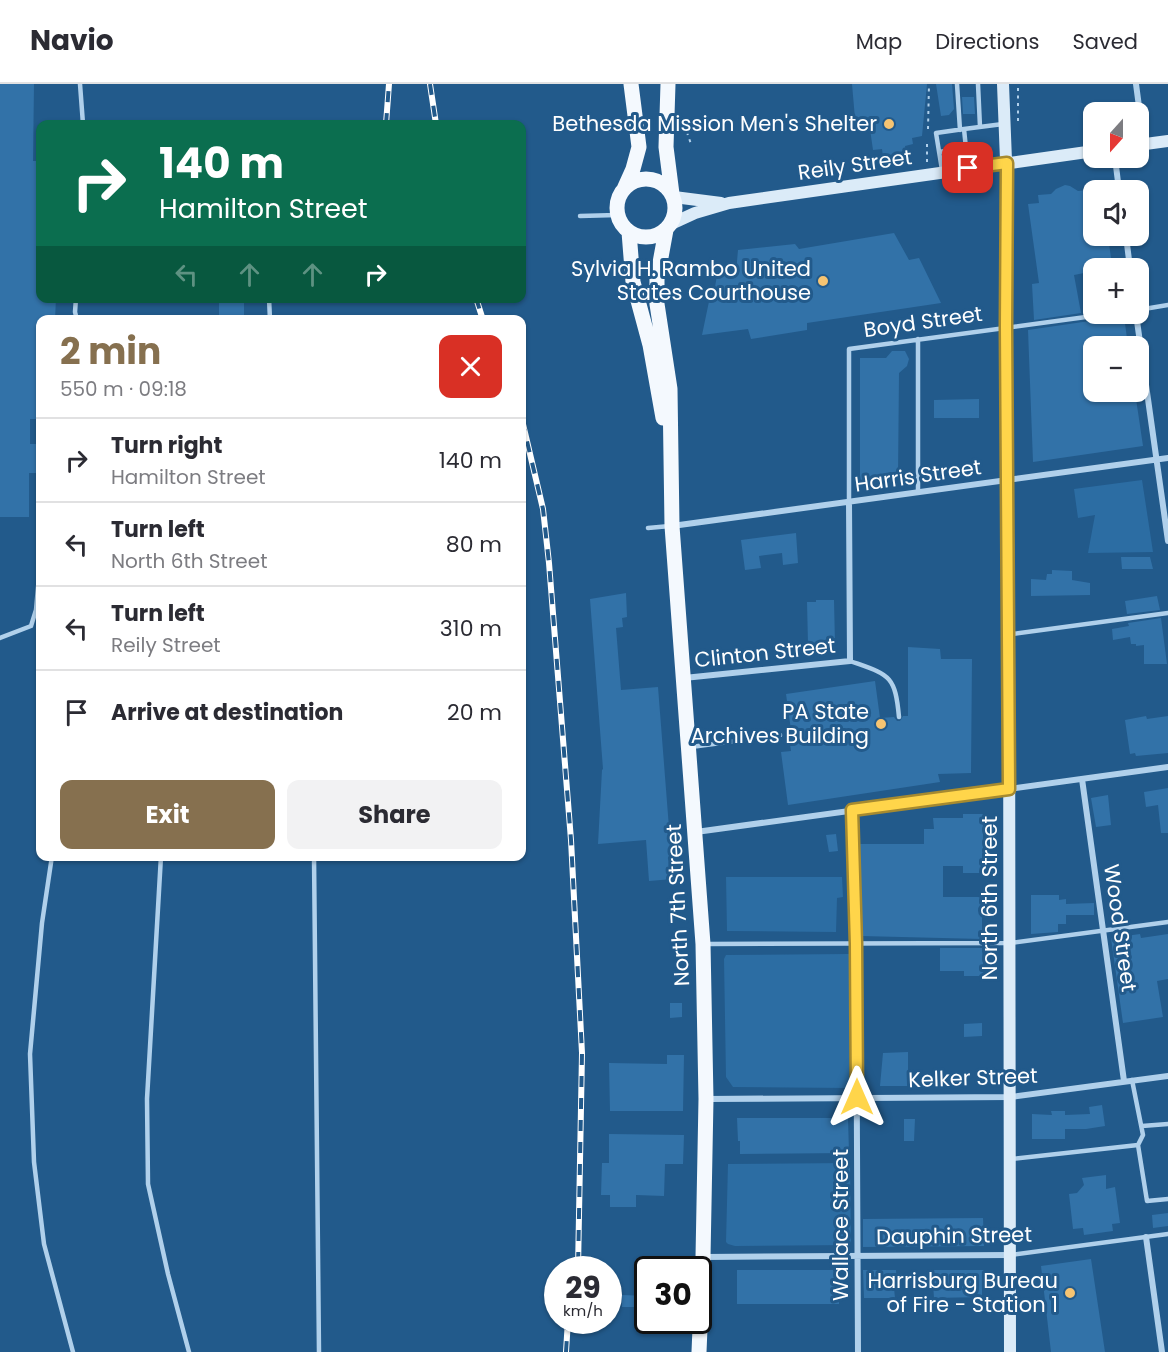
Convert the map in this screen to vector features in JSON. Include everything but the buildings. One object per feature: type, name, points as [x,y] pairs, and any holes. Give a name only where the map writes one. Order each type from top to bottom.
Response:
[{"type":"main road","points":[[631,84],[639,147],[633,169],[619,197],[617,215],[624,228],[638,237],[658,236],[668,227]]},
{"type":"main road","name":"North 7th Street","points":[[668,84],[666,147],[675,216],[668,227],[657,279],[657,304],[670,389],[672,526],[703,944],[706,1099],[703,1256]]},
{"type":"main road","name":"North 6th Street","points":[[1003,84],[1007,163],[1010,1352]]},
{"type":"main road","points":[[1149,144],[1168,141]]},
{"type":"main road","name":"Reily Street","points":[[668,227],[695,213],[729,203],[1083,153]]},
{"type":"main road","points":[[624,189],[640,179],[649,179],[666,186],[673,196]]},
{"type":"main road","name":"Reily Street","points":[[673,196],[729,203]]},
{"type":"main road","name":"North 7th Street","points":[[629,232],[633,282],[650,345],[670,456]]},
{"type":"main road","name":"North 7th Street","points":[[699,1352],[700,1334]]},
{"type":"street","points":[[1136,84],[1137,102]]},
{"type":"street","points":[[1139,324],[1168,536]]},
{"type":"street","name":"Harris Street","points":[[672,526],[1168,459]]},
{"type":"street","points":[[849,502],[850,661]]},
{"type":"street","name":"Clinton Street","points":[[683,678],[850,661]]},
{"type":"street","points":[[695,832],[1168,767]]},
{"type":"street","name":"Wood Street","points":[[1082,779],[1124,1081]]},
{"type":"street","name":"Wallace Street","points":[[852,810],[856,944],[858,1352]]},
{"type":"street","name":"Kelker Street","points":[[706,1099],[1011,1097],[1168,1076]]},
{"type":"street","points":[[1146,1237],[1162,1352]]},
{"type":"street","name":"Dauphin Street","points":[[712,1257],[1010,1255]]},
{"type":"lane","points":[[81,84],[83,120]]},
{"type":"lane","points":[[957,84],[968,168]]},
{"type":"lane","points":[[978,84],[980,127]]},
{"type":"lane","points":[[942,172],[936,133],[1005,124]]},
{"type":"lane","points":[[939,152],[966,148]]},
{"type":"lane","points":[[580,216],[617,215]]},
{"type":"lane","points":[[1149,309],[1168,305]]},
{"type":"lane","name":"Boyd Street","points":[[849,502],[849,349],[1083,317]]},
{"type":"lane","points":[[918,339],[918,492]]},
{"type":"lane","points":[[648,528],[672,526]]},
{"type":"lane","points":[[0,638],[31,626],[36,610]]},
{"type":"lane","points":[[1009,634],[1168,613]]},
{"type":"lane","points":[[850,661],[887,676],[896,691],[899,717]]},
{"type":"lane","points":[[688,747],[780,735]]},
{"type":"lane","points":[[51,861],[42,923],[30,1054],[34,1162],[44,1244],[73,1352]]},
{"type":"lane","points":[[161,861],[147,1099],[148,1184],[168,1274],[189,1352]]},
{"type":"lane","points":[[314,861],[319,1352]]},
{"type":"lane","points":[[703,944],[1010,943],[1168,922]]},
{"type":"lane","points":[[1132,1080],[1142,1126],[1143,1135],[1138,1145],[1147,1201],[1168,1199]]},
{"type":"lane","points":[[1142,1126],[1168,1124]]},
{"type":"lane","points":[[1011,1159],[1138,1145]]},
{"type":"lane","name":"Dauphin Street","points":[[1010,1255],[1168,1234]]},
{"type":"path","points":[[1018,84],[1018,130]]},
{"type":"shaded area","points":[[1142,480],[1153,552],[1088,553],[1095,515],[1078,518],[1074,489]]},
{"type":"shaded area","points":[[726,877],[842,877],[843,897],[837,898],[836,932],[727,931]]},
{"type":"shaded area","points":[[849,954],[849,1088],[733,1087],[726,1077],[724,959],[726,955]]},
{"type":"shaded area","points":[[850,1163],[851,1245],[735,1246],[726,1242],[728,1164]]},
{"type":"railway","points":[[386,120],[389,84]]},
{"type":"railway","points":[[430,84],[435,120]]},
{"type":"railway","points":[[478,303],[481,315]]},
{"type":"railway","points":[[526,437],[543,509],[571,840],[582,1053],[578,1256]]},
{"type":"railway","points":[[566,1352],[567,1334]]},
{"type":"place","name":"Bethesda Mission Men's Shelter","points":[[889,124]]},
{"type":"place","name":"Sylvia H. Rambo United States Courthouse","points":[[823,281]]},
{"type":"place","name":"PA State Archives Building","points":[[881,724]]},
{"type":"place","name":"Harrisburg Bureau of Fire - Station 1","points":[[1070,1293]]},
{"type":"route","points":[[857,1097],[852,810],[1009,789],[1007,163],[968,168]]}]
